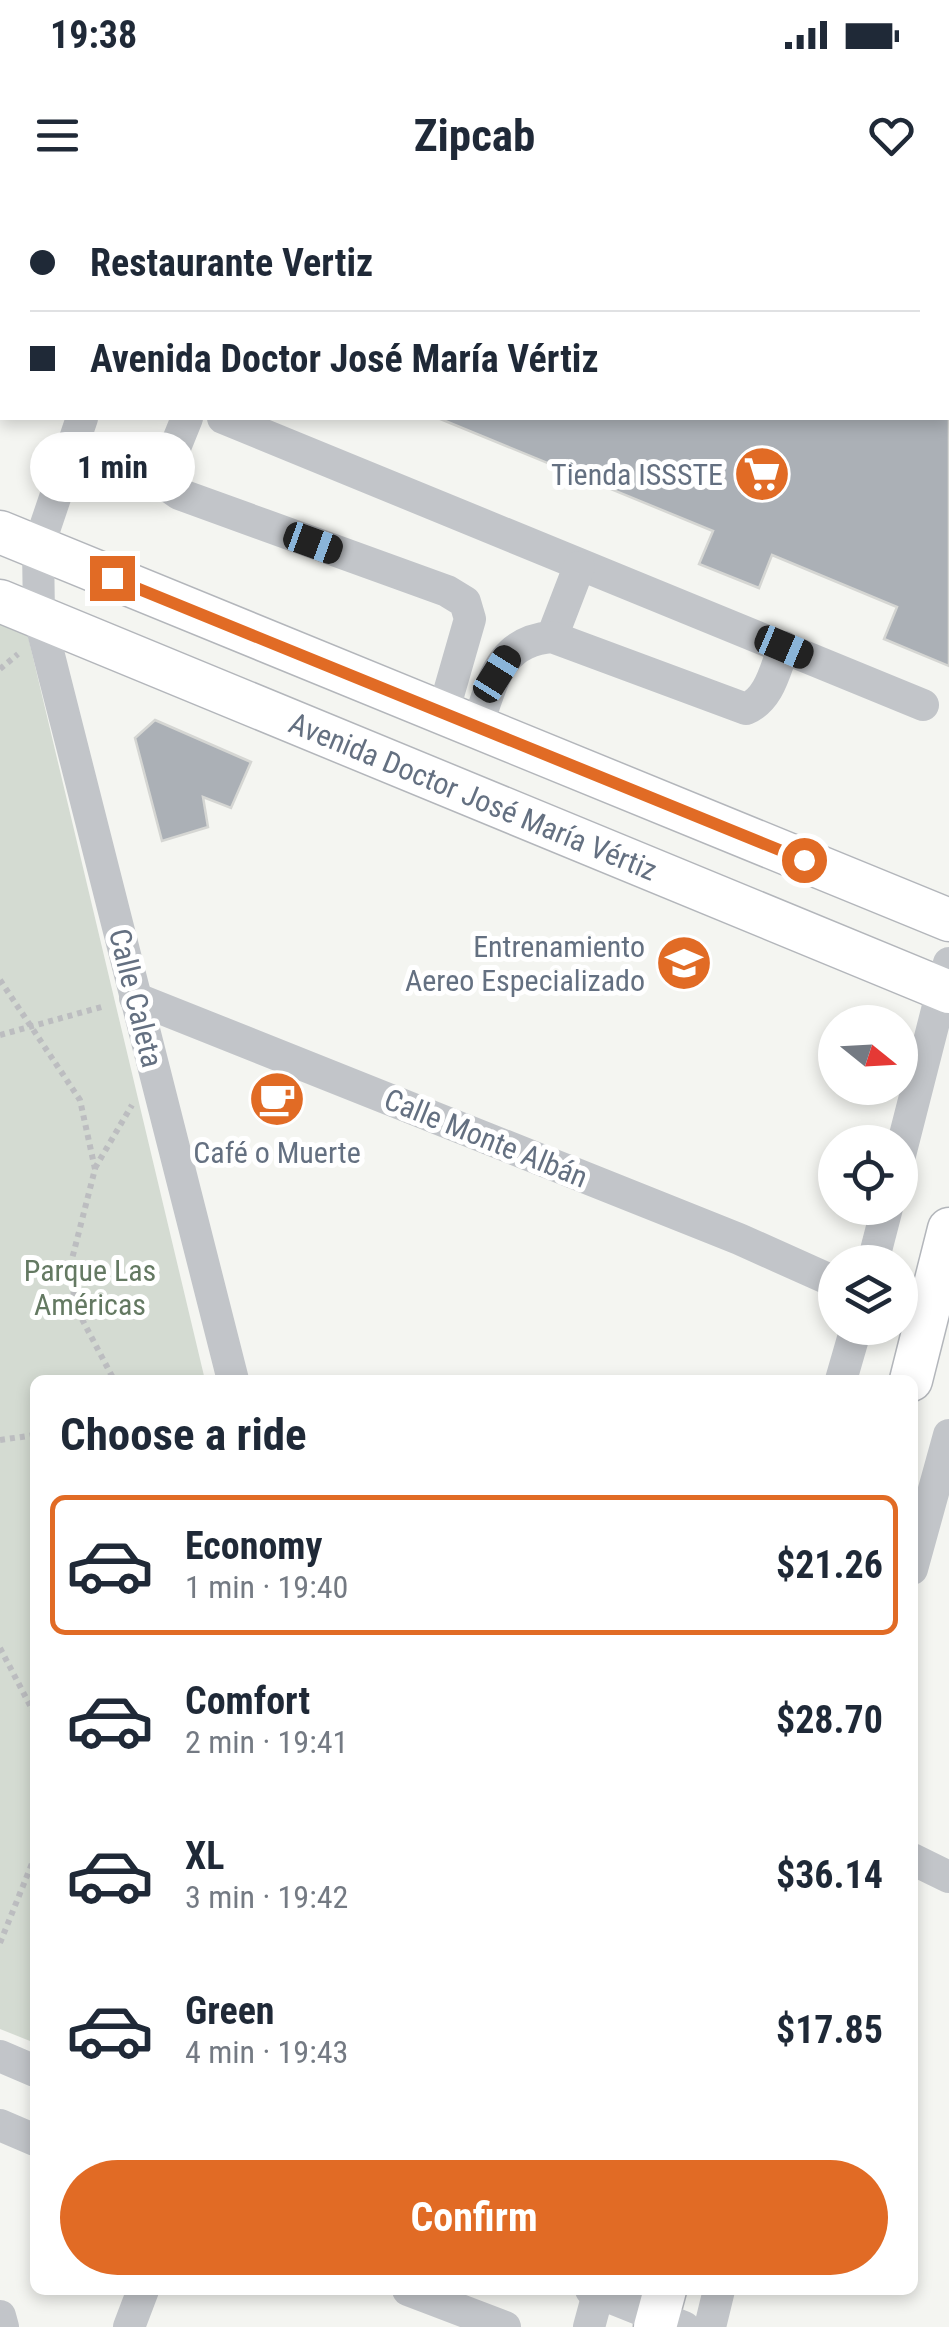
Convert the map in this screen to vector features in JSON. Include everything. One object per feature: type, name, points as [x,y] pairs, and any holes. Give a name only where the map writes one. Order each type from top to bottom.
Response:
[{"type":"main road","points":[[19,540],[949,920]]},
{"type":"main road","name":"Avenida Doctor José María Vértiz","points":[[19,608],[947,981]]},
{"type":"main road","points":[[911,1375],[949,1229]]},
{"type":"street","name":"Calle Caleta","points":[[81,420],[19,540],[19,608],[136,998],[232,1375]]},
{"type":"street","points":[[185,420],[164,475],[169,487],[179,494],[447,591],[464,602],[470,619],[460,720]]},
{"type":"street","points":[[228,420],[924,705]]},
{"type":"street","points":[[552,637],[579,567]]},
{"type":"street","points":[[460,720],[494,681],[512,650],[528,639],[552,637],[746,708],[758,704],[766,693],[784,647]]},
{"type":"street","points":[[908,1125],[947,981]]},
{"type":"street","name":"Calle Monte Albán","points":[[136,998],[818,1275]]},
{"type":"street","points":[[843,1375],[851,1345]]},
{"type":"street","points":[[918,1548],[949,1435]]},
{"type":"street","points":[[918,1862],[949,1877]]},
{"type":"street","points":[[0,2056],[30,2069]]},
{"type":"street","points":[[0,2124],[30,2138]]},
{"type":"street","points":[[129,2327],[142,2295]]},
{"type":"street","points":[[421,2295],[505,2327]]},
{"type":"street","points":[[589,2327],[595,2295]]},
{"type":"street","points":[[608,2295],[665,2315]]},
{"type":"street","points":[[710,2327],[719,2295]]},
{"type":"street","points":[[0,2316],[3,2327]]},
{"type":"path","points":[[0,980],[80,1100],[95,1169]]},
{"type":"path","points":[[0,1035],[136,998]]},
{"type":"path","points":[[111,1375],[74,1304],[72,1259],[95,1169],[154,1068]]},
{"type":"path","points":[[0,1440],[30,1436]]},
{"type":"path","points":[[0,1648],[30,1705]]},
{"type":"path","points":[[0,1943],[30,1868]]},
{"type":"green space","name":"Parque Las Américas","points":[[0,618],[26,628],[204,1375],[30,1375],[30,2041],[0,2029]]},
{"type":"building","name":"Tienda ISSSTE","points":[[443,420],[949,420],[949,666],[884,639],[897,607],[772,555],[759,588],[699,564],[713,531]]},
{"type":"building","points":[[155,720],[251,762],[231,808],[203,797],[208,827],[162,841],[135,738]]},
{"type":"place","name":"Tienda ISSSTE","points":[[762,474]]},
{"type":"place","name":"Entrenamiento Aereo Especializado","points":[[684,963]]},
{"type":"place","name":"Café o Muerte","points":[[277,1099]]},
{"type":"route","points":[[112,578],[804,860]]}]
